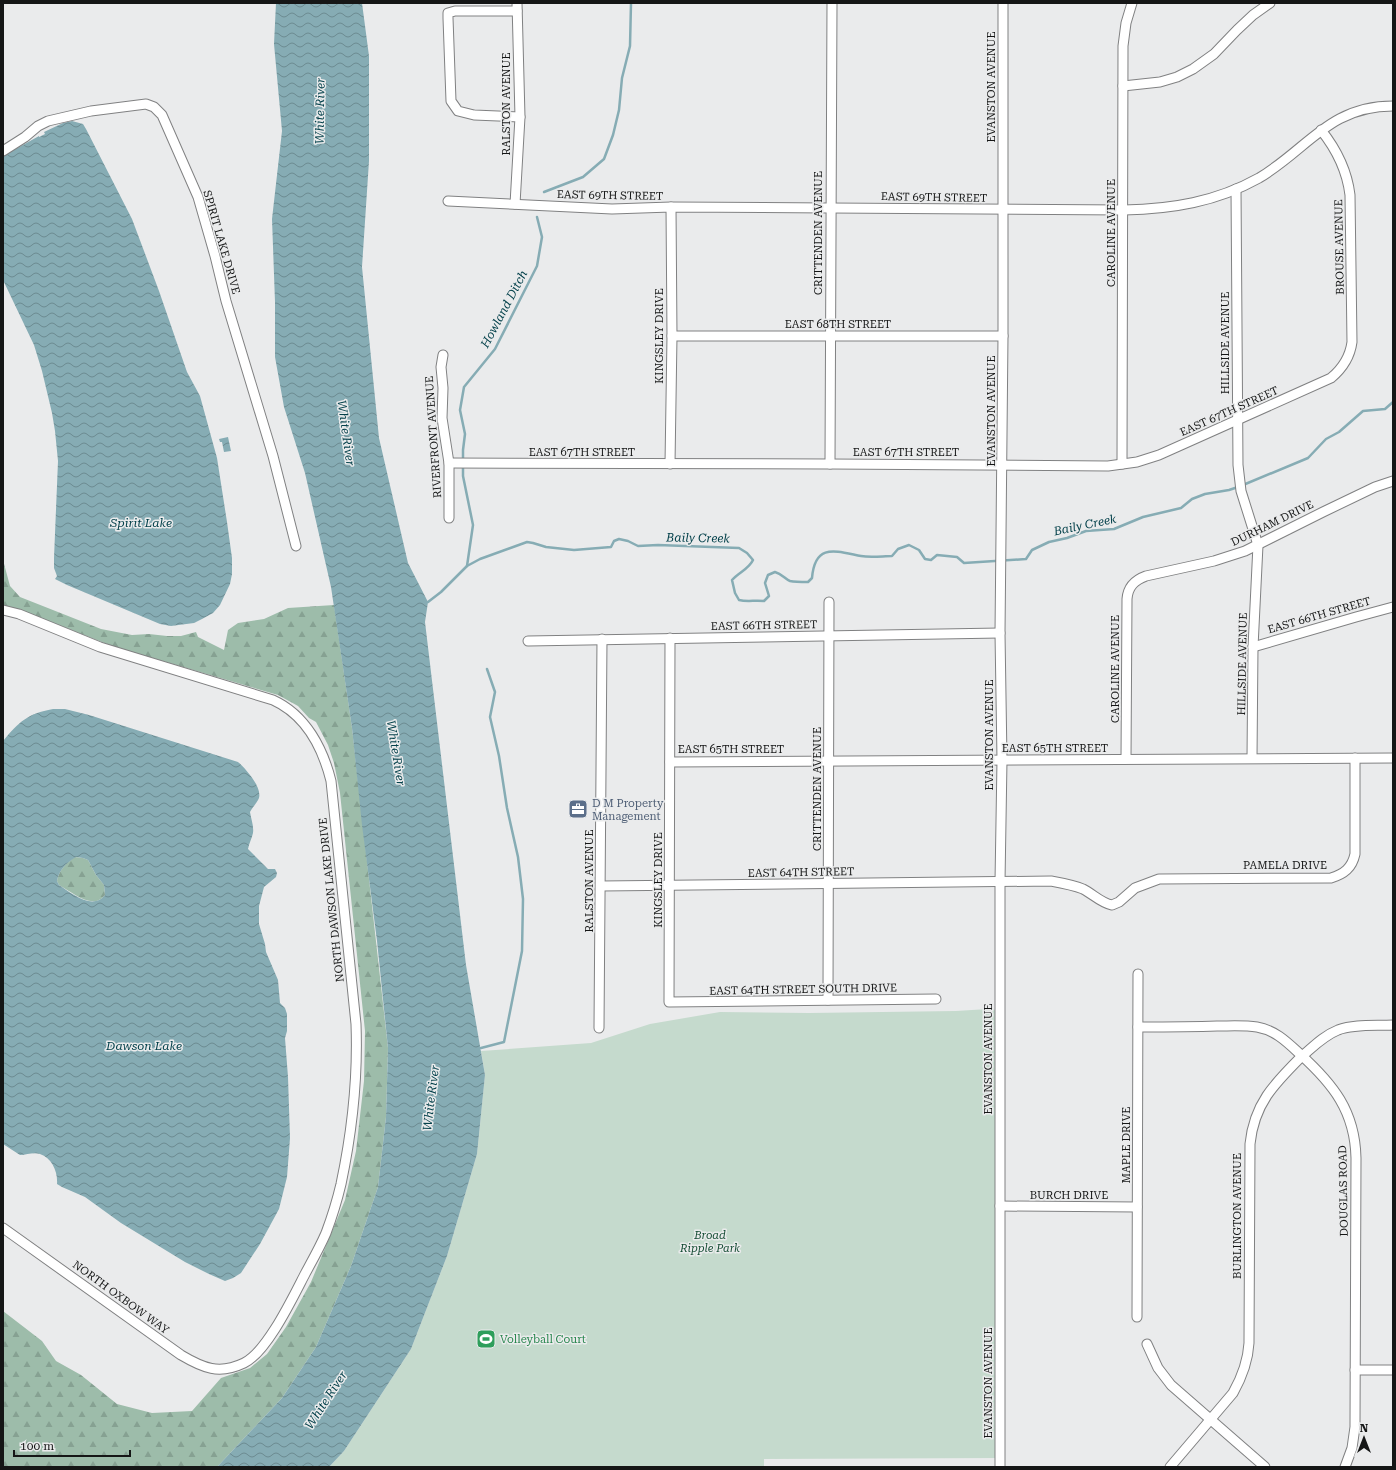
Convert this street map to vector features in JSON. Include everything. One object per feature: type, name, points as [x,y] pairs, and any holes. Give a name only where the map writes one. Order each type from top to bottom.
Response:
[{"type":"street","name":"CRITTENDEN AVENUE","points":[[830,464],[832,3]]},
{"type":"street","name":"EVANSTON AVENUE","points":[[1000,1467],[1000,882],[1002,760],[1000,633],[1003,336],[1003,3]]},
{"type":"street","name":"CAROLINE AVENUE","points":[[1122,464],[1124,35],[1127,18],[1132,3]]},
{"type":"street","points":[[1123,86],[1160,82],[1177,77],[1193,69],[1214,54],[1253,15],[1270,3]]},
{"type":"street","points":[[517,7],[454,11],[448,13],[451,101],[458,111],[474,115],[520,117]]},
{"type":"street","name":"RALSTON AVENUE","points":[[515,204],[520,117],[517,7]]},
{"type":"street","name":"SPIRIT LAKE DRIVE","points":[[3,150],[25,137],[43,123],[54,119],[103,109],[146,104],[154,107],[162,115],[198,197],[226,301],[272,456],[296,546]]},
{"type":"street","name":"EAST 69TH STREET","points":[[448,201],[612,209],[671,207],[1150,210],[1182,206],[1209,199],[1236,189],[1276,167],[1342,116],[1373,107],[1393,106]]},
{"type":"street","name":"BROUSE AVENUE","points":[[1322,130],[1344,167],[1351,202],[1352,342],[1350,354],[1341,368]]},
{"type":"street","name":"HILLSIDE AVENUE","points":[[1236,189],[1237,457],[1241,491],[1258,545],[1253,647],[1252,758]]},
{"type":"street","name":"KINGSLEY DRIVE","points":[[670,464],[672,336],[671,207]]},
{"type":"street","name":"EAST 68TH STREET","points":[[672,336],[1003,336]]},
{"type":"street","name":"RIVERFRONT AVENUE","points":[[442,355],[442,420],[449,464],[449,518]]},
{"type":"street","name":"EAST 67TH STREET","points":[[449,464],[1108,466],[1137,462],[1159,455],[1331,378],[1341,368]]},
{"type":"street","name":"DURHAM DRIVE","points":[[1134,582],[1146,576],[1232,556],[1258,545],[1375,487],[1393,481]]},
{"type":"street","name":"CAROLINE AVENUE","points":[[1126,759],[1127,596],[1129,588],[1134,582]]},
{"type":"street","name":"CRITTENDEN AVENUE","points":[[828,1000],[829,602]]},
{"type":"street","name":"EAST 66TH STREET","points":[[1253,647],[1356,617],[1393,608]]},
{"type":"street","name":"NORTH DAWSON LAKE DRIVE","points":[[3,610],[19,614],[100,647],[278,702],[298,718],[313,736],[323,755],[328,771],[333,795],[356,1024],[357,1044],[350,1132],[336,1202],[325,1235],[316,1254],[285,1314],[259,1350],[245,1362],[231,1368]]},
{"type":"street","name":"EAST 66TH STREET","points":[[528,641],[1000,633]]},
{"type":"street","name":"KINGSLEY DRIVE","points":[[669,1002],[670,638]]},
{"type":"street","name":"RALSTON AVENUE","points":[[600,1028],[602,639]]},
{"type":"street","name":"PAMELA DRIVE","points":[[1000,882],[1051,881],[1069,884],[1084,890],[1108,904],[1115,904],[1135,888],[1159,879],[1332,878],[1342,874],[1349,867],[1355,854],[1355,758]]},
{"type":"street","name":"EAST 65TH STREET","points":[[670,762],[1393,758]]},
{"type":"street","name":"EAST 64TH STREET","points":[[601,886],[1000,882]]},
{"type":"street","name":"MAPLE DRIVE","points":[[1137,1316],[1138,974]]},
{"type":"street","name":"EAST 64TH STREET SOUTH DRIVE","points":[[669,1002],[936,999]]},
{"type":"street","name":"BURLINGTON AVENUE","points":[[1170,1467],[1228,1399],[1243,1374],[1248,1356],[1249,1152],[1252,1126],[1258,1109],[1265,1096],[1279,1079],[1323,1038],[1339,1030],[1355,1026],[1393,1025]]},
{"type":"street","name":"DOUGLAS ROAD","points":[[1138,1027],[1257,1027],[1277,1034],[1322,1075],[1334,1089],[1346,1111],[1354,1136],[1356,1158],[1354,1438],[1350,1455],[1345,1467]]},
{"type":"street","name":"BURCH DRIVE","points":[[1000,1206],[1138,1207]]},
{"type":"street","name":"NORTH OXBOW WAY","points":[[3,1228],[181,1355],[198,1365],[212,1369],[231,1368]]},
{"type":"street","points":[[1147,1344],[1155,1364],[1167,1381],[1265,1467]]},
{"type":"street","points":[[1355,1370],[1393,1370]]},
{"type":"green space","points":[[3,560],[10,586],[20,597],[101,629],[132,635],[149,634],[181,636],[196,632],[198,637],[224,650],[228,630],[238,623],[264,619],[288,608],[334,605],[352,728],[388,1048],[386,1117],[378,1187],[351,1266],[316,1347],[282,1398],[217,1467],[3,1467],[3,1311],[42,1341],[56,1361],[81,1375],[117,1404],[152,1413],[192,1411],[221,1378],[250,1368],[267,1354],[286,1327],[311,1282],[345,1200],[356,1151],[364,1081],[365,1031],[340,793],[334,763],[328,745],[316,722],[309,718],[298,706],[278,695],[112,646],[36,616],[3,606]]},
{"type":"green space","points":[[75,857],[88,860],[96,875],[104,885],[105,895],[100,899],[89,901],[82,899],[59,885],[57,881],[61,870]]},
{"type":"green space","name":"Broad Ripple Park","points":[[988,1009],[1000,1010],[1000,1458],[764,1459],[764,1467],[329,1467],[344,1451],[411,1349],[447,1256],[477,1154],[485,1075],[481,1051],[591,1043],[650,1024],[720,1012],[809,1013],[956,1011]]},
{"type":"water","name":"White River","points":[[276,3],[362,3],[369,56],[369,161],[362,267],[379,438],[408,563],[428,602],[425,622],[466,965],[485,1075],[477,1154],[447,1256],[411,1349],[344,1451],[329,1467],[217,1467],[282,1398],[316,1347],[351,1266],[378,1187],[386,1117],[388,1048],[352,728],[331,587],[305,473],[284,407],[275,357],[272,219],[282,131],[274,44]]},
{"type":"water","name":"Spirit Lake","points":[[72,121],[83,124],[132,219],[187,372],[200,396],[217,458],[232,558],[232,574],[230,584],[220,605],[213,613],[194,623],[171,626],[160,624],[55,579],[57,576],[54,568],[54,558],[58,461],[55,431],[42,371],[34,345],[3,280],[3,156],[45,134],[44,132],[63,123]]},
{"type":"water","points":[[228,437],[231,451],[224,452],[222,442],[220,442],[219,439]]},
{"type":"water","name":"Dawson Lake","points":[[65,709],[89,715],[238,762],[249,774],[258,789],[259,798],[250,812],[253,825],[253,835],[248,849],[268,869],[275,869],[277,873],[276,877],[264,887],[259,906],[259,924],[266,952],[278,980],[280,1003],[285,1008],[287,1014],[287,1031],[285,1038],[290,1138],[287,1177],[279,1209],[260,1244],[241,1273],[225,1281],[185,1262],[121,1223],[85,1197],[57,1184],[55,1170],[51,1162],[44,1156],[35,1153],[20,1155],[3,1144],[3,741],[19,723],[30,716],[44,711]],"holes":[[[76,857],[88,860],[96,875],[104,885],[105,895],[100,899],[94,901],[82,899],[59,885],[57,881],[59,873],[66,864]]]},
{"type":"waterway","name":"Howland Ditch","points":[[544,192],[583,177],[604,159],[613,135],[619,110],[622,78],[630,46],[631,3]]},
{"type":"waterway","name":"Howland Ditch","points":[[467,566],[473,525],[463,476],[463,450],[465,434],[460,410],[464,387],[495,349],[537,266],[542,237],[537,217]]},
{"type":"waterway","name":"Baily Creek","points":[[1243,485],[1308,458],[1326,439],[1339,432],[1363,411],[1385,409],[1393,402]]},
{"type":"waterway","name":"Baily Creek","points":[[428,602],[441,592],[467,566],[480,559],[527,542],[546,547],[574,550],[611,547],[614,541],[619,539],[628,541],[638,546],[658,545],[739,548],[747,553],[753,560],[749,566],[732,580],[735,593],[739,600],[764,601],[769,596],[765,583],[768,575],[775,572],[790,581],[808,582],[812,578],[817,559],[822,554],[828,552],[843,552],[869,557],[892,556],[898,549],[909,545],[919,550],[925,559],[931,560],[937,555],[957,557],[964,563],[1026,559],[1032,550],[1049,542],[1067,538],[1086,531],[1114,529],[1143,517],[1181,508],[1192,499],[1205,494],[1238,487]]},
{"type":"waterway","points":[[481,1048],[504,1042],[522,951],[523,899],[518,857],[490,717],[495,692],[487,669]]},
{"type":"place","name":"D M Property Management","points":[[578,809]]},
{"type":"place","name":"Volleyball Court","points":[[486,1339]]}]
